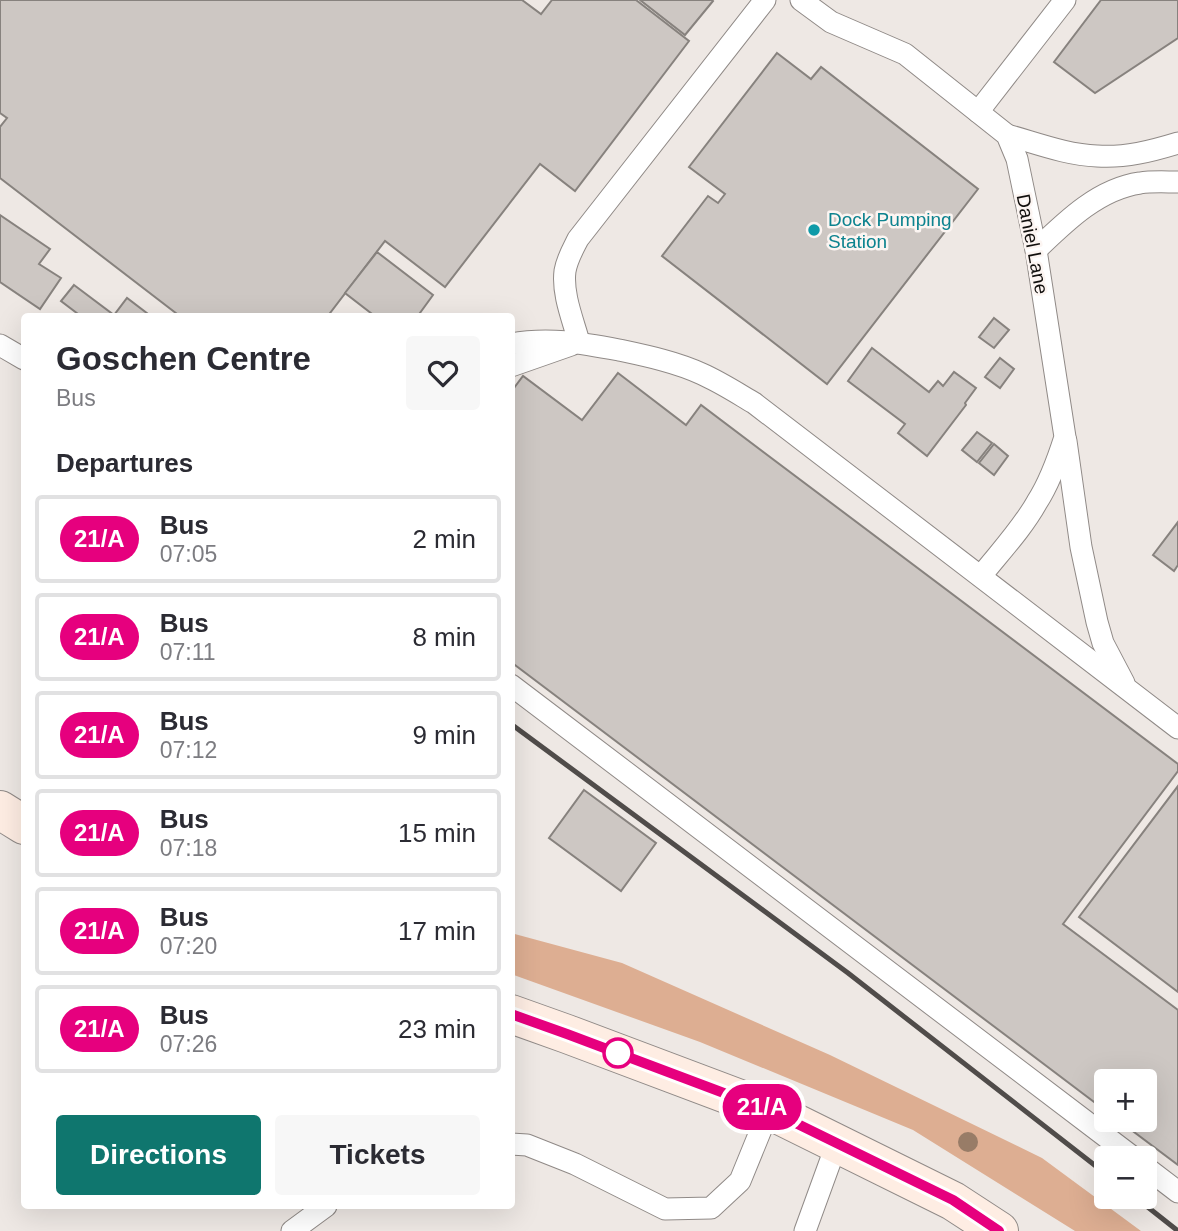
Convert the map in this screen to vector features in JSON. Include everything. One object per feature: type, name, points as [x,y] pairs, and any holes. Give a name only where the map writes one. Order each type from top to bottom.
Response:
[{"type":"main road","points":[[0,810],[21,823]]},
{"type":"main road","points":[[515,1015],[769,1110],[953,1200],[999,1231]]},
{"type":"lane","points":[[579,342],[567,297],[565,272],[578,239],[765,0]]},
{"type":"lane","points":[[801,0],[831,22],[905,54],[1007,135],[1053,148],[1098,156],[1133,154],[1178,145]]},
{"type":"lane","points":[[978,111],[1065,0]]},
{"type":"lane","name":"Daniel Lane","points":[[981,576],[1037,503],[1065,437],[1036,250],[1017,159],[1007,135]]},
{"type":"lane","points":[[1036,250],[1069,219],[1178,145]]},
{"type":"lane","points":[[1105,194],[1139,183],[1178,182]]},
{"type":"lane","points":[[515,343],[542,339],[579,342],[652,357],[699,373],[726,386],[754,403],[1178,728]]},
{"type":"lane","points":[[515,365],[579,342]]},
{"type":"lane","points":[[0,345],[21,357]]},
{"type":"lane","points":[[1065,437],[1081,547],[1097,622],[1103,643],[1127,688]]},
{"type":"lane","points":[[515,688],[1118,1146]]},
{"type":"lane","points":[[515,1144],[527,1145],[575,1164],[665,1209],[711,1208],[740,1181],[769,1110]]},
{"type":"lane","points":[[805,1231],[837,1143]]},
{"type":"lane","points":[[1157,1176],[1178,1192]]},
{"type":"lane","points":[[292,1231],[322,1209]]},
{"type":"shaded area","points":[[515,934],[622,963],[830,1055],[1042,1158],[1094,1196],[1094,1209],[1111,1209],[1141,1231],[1075,1231],[913,1130],[700,1042],[515,975]]},
{"type":"building","points":[[0,0],[522,0],[541,14],[552,0],[636,0],[689,41],[575,191],[540,164],[445,287],[385,241],[330,313],[176,313],[0,178],[0,127],[7,118],[0,113]]},
{"type":"building","points":[[640,0],[712,0],[713,1],[685,35]]},
{"type":"building","points":[[1101,0],[1178,0],[1178,38],[1095,93],[1054,62]]},
{"type":"building","name":"Dock Pumping Station","points":[[777,53],[811,79],[821,67],[978,189],[827,384],[662,256],[708,196],[718,203],[725,194],[689,167]]},
{"type":"building","points":[[0,215],[50,249],[39,264],[61,278],[40,309],[0,282]]},
{"type":"building","points":[[377,252],[433,295],[420,313],[371,313],[345,293]]},
{"type":"building","points":[[74,285],[111,313],[77,313],[61,301]]},
{"type":"building","points":[[127,298],[147,313],[116,313]]},
{"type":"building","points":[[994,318],[1009,330],[994,348],[979,337]]},
{"type":"building","points":[[872,348],[929,392],[938,381],[943,386],[954,372],[976,388],[927,456],[898,433],[905,424],[848,381]]},
{"type":"building","points":[[1000,358],[1014,369],[1000,388],[985,377]]},
{"type":"building","points":[[618,373],[686,425],[701,405],[1178,764],[1178,771],[1063,924],[1178,1010],[1178,1165],[1157,1149],[1157,1146],[1153,1146],[1134,1132],[1157,1132],[1157,1069],[1094,1069],[1094,1102],[515,665],[515,387],[523,376],[582,420]]},
{"type":"building","points":[[977,432],[992,443],[977,462],[962,450]]},
{"type":"building","points":[[994,444],[1008,456],[994,475],[979,463]]},
{"type":"building","points":[[1178,522],[1178,565],[1174,571],[1153,555]]},
{"type":"building","points":[[1178,786],[1178,992],[1079,917]]},
{"type":"building","points":[[584,790],[656,843],[621,891],[549,838]]},
{"type":"railway","points":[[515,727],[848,973],[1094,1165]]},
{"type":"railway","points":[[1150,1209],[1178,1231]]},
{"type":"bus line","name":"21/A","points":[[515,1015],[769,1110],[953,1200],[999,1231]]},
{"type":"place","name":"Dock Pumping Station","points":[[814,230]]}]
